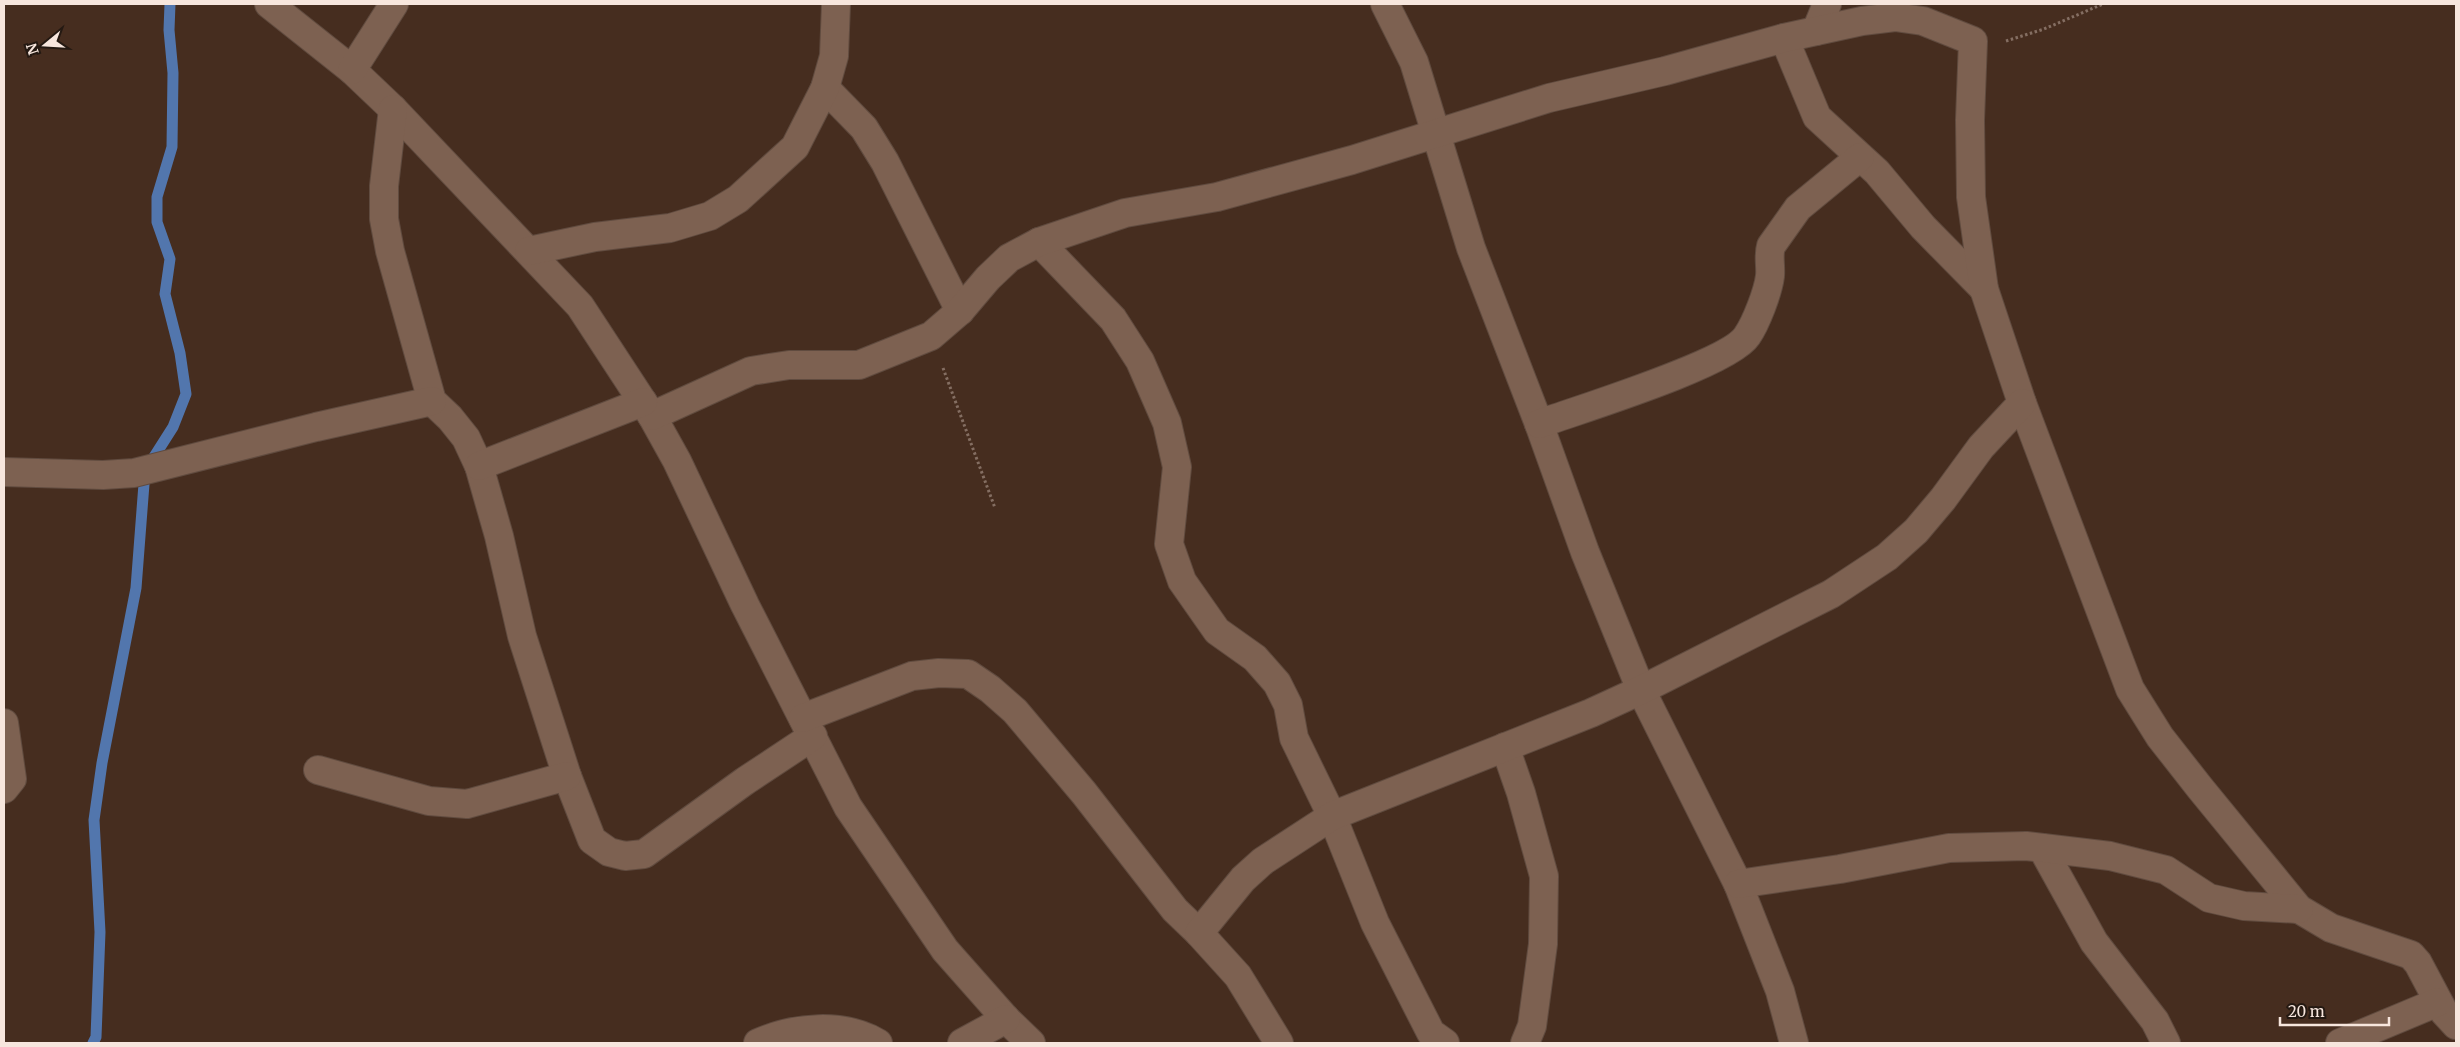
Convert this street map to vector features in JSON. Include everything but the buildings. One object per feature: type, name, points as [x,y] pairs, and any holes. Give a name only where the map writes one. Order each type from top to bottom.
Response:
[{"type":"street","points":[[269,4],[352,70],[393,108],[580,306],[647,409],[677,460],[745,605],[848,807],[940,942],[1006,1019],[1031,1043]]},
{"type":"street","points":[[352,70],[394,4]]},
{"type":"street","points":[[530,251],[595,237],[670,228],[710,216],[738,199],[795,147],[825,88],[834,56],[836,4]]},
{"type":"street","points":[[1385,4],[1414,62],[1471,248],[1539,424],[1585,552],[1640,690],[1738,884],[1780,990],[1794,1043]]},
{"type":"street","points":[[1816,31],[1827,4]]},
{"type":"street","points":[[479,466],[751,372],[789,365],[859,365],[931,336],[960,310],[988,278],[1009,258],[1039,242],[1125,213],[1217,196],[1352,160],[1549,98],[1665,71],[1784,38],[1895,17],[1923,21],[1973,41],[1970,120],[1971,197],[1984,289],[2022,403],[2130,689],[2160,737],[2299,909],[2331,928],[2411,955],[2418,963],[2438,1002],[2456,1025]]},
{"type":"street","points":[[1784,38],[1817,117],[1877,172],[1911,214],[1984,289]]},
{"type":"street","points":[[825,88],[864,128],[885,162],[960,310]]},
{"type":"street","points":[[393,108],[384,186],[384,219],[390,251],[432,402],[450,418],[466,438],[479,466],[499,536],[522,636],[567,776],[592,840],[609,852],[625,856],[644,854],[745,781],[808,727],[912,676],[939,673],[968,674],[990,689],[1015,711],[1084,793],[1174,910],[1199,933],[1238,976],[1279,1043]]},
{"type":"street","points":[[1539,424],[1694,368],[1739,346],[1748,336],[1770,277],[1769,253],[1771,246],[1798,208],[1860,157]]},
{"type":"street","points":[[1039,242],[1113,319],[1140,361],[1167,423],[1176,467],[1168,544],[1182,581],[1217,631],[1255,658],[1277,684],[1288,705],[1294,738],[1332,816],[1375,923],[1431,1033],[1445,1043]]},
{"type":"street","points":[[4,472],[103,475],[134,473],[316,427],[432,402]]},
{"type":"street","points":[[1199,933],[1243,879],[1263,861],[1332,816],[1505,747],[1640,690],[1831,594],[1887,557],[1916,531],[1944,500],[1981,447],[2022,403]]},
{"type":"street","points":[[4,723],[12,779],[4,789]]},
{"type":"street","points":[[1505,747],[1522,792],[1544,876],[1543,944],[1532,1026],[1525,1043]]},
{"type":"street","points":[[318,770],[429,800],[467,804],[567,776]]},
{"type":"street","points":[[1738,884],[1840,869],[1949,848],[2026,846],[2110,856],[2166,870],[2209,898],[2244,906],[2299,909]]},
{"type":"street","points":[[2042,848],[2094,942],[2155,1021],[2166,1043]]},
{"type":"street","points":[[2340,1043],[2438,1002]]},
{"type":"street","points":[[962,1043],[1006,1019]]},
{"type":"street","points":[[758,1043],[774,1036],[821,1028],[869,1038],[878,1043]]},
{"type":"path","points":[[1973,41],[2010,40],[2044,29],[2102,4]]},
{"type":"path","points":[[931,336],[995,508]]},
{"type":"waterway","points":[[93,1043],[96,1037],[100,932],[94,820],[102,763],[136,588],[145,471],[173,427],[186,394],[180,353],[165,294],[170,259],[157,222],[157,197],[172,147],[173,73],[169,30],[170,4]]}]
